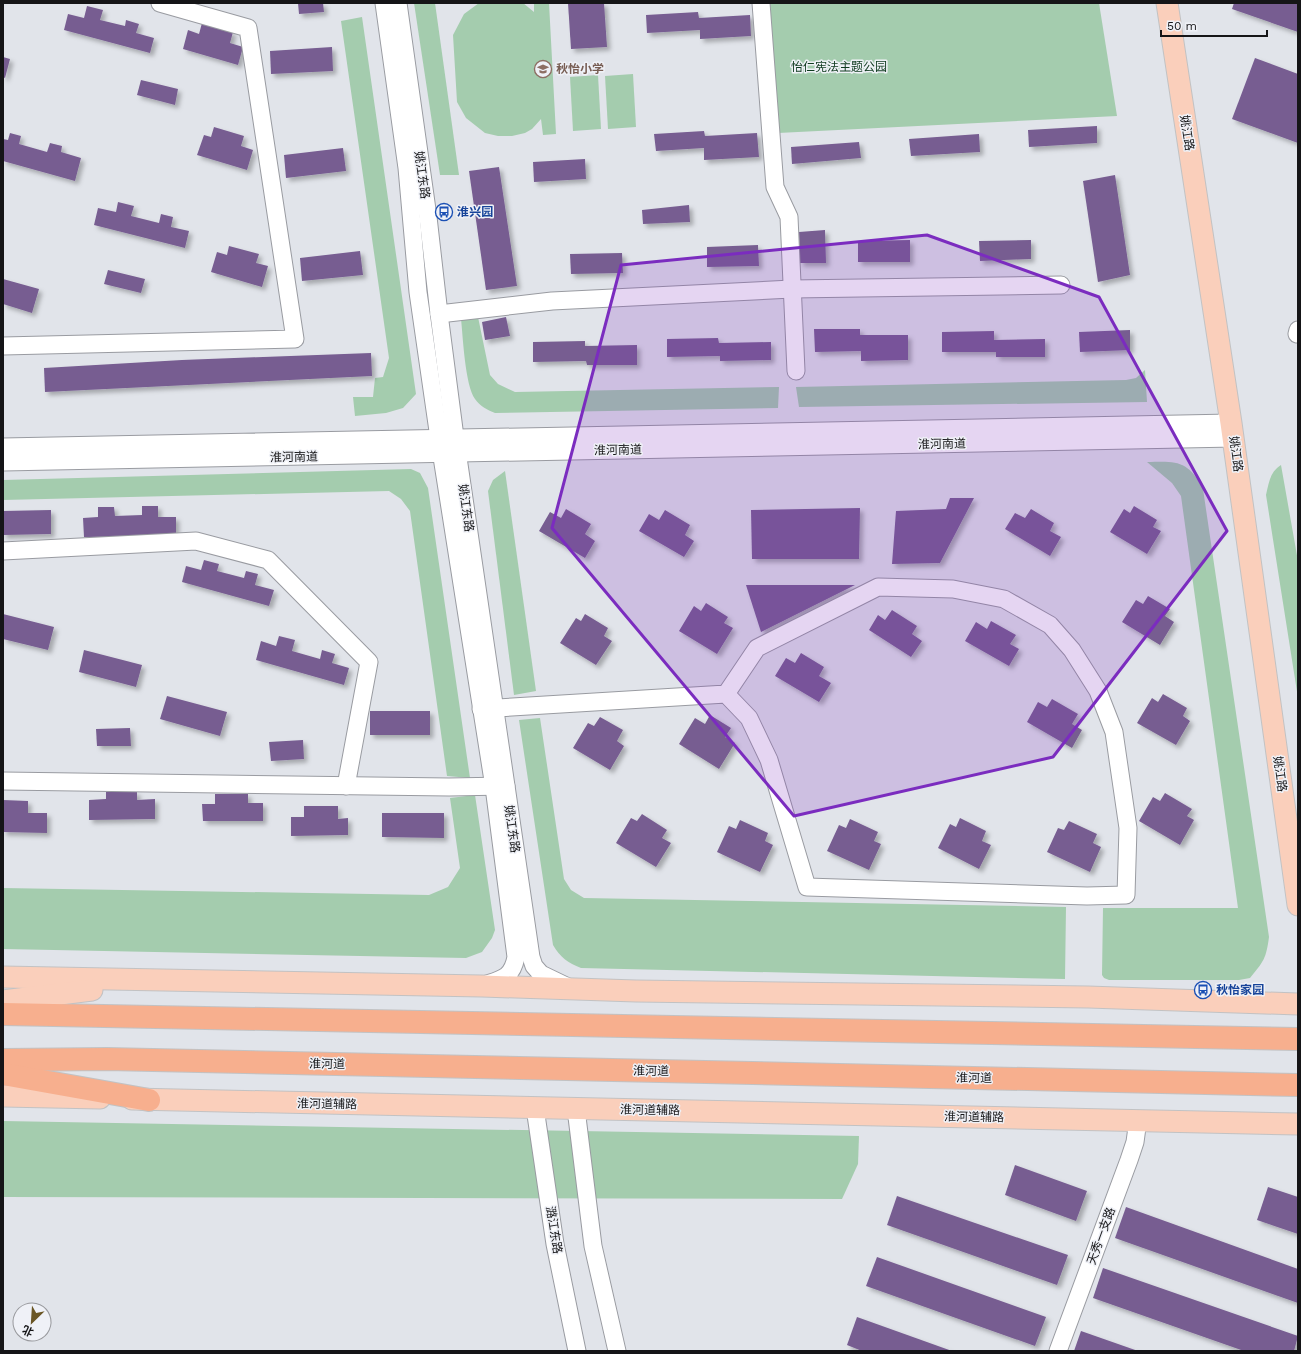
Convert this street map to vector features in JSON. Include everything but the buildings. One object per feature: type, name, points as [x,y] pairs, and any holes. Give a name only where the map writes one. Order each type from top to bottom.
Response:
[{"type":"highway","points":[[3,1014],[1298,1039]]},
{"type":"highway","name":"淮河道","points":[[3,1060],[108,1059],[1298,1085]]},
{"type":"highway","points":[[3,1074],[148,1100]]},
{"type":"main road","name":"姚江路","points":[[1167,3],[1232,431],[1298,905]]},
{"type":"main road","points":[[3,977],[573,989],[1080,997],[1298,1004]]},
{"type":"main road","points":[[3,1001],[160,981]]},
{"type":"main road","name":"淮河道辅路","points":[[3,1096],[1298,1124]]},
{"type":"street","points":[[3,346],[295,340],[248,28],[160,3]]},
{"type":"street","name":"姚江东路","points":[[384,3],[407,168],[418,292],[448,446],[500,786],[531,957],[534,966],[540,974],[573,989]]},
{"type":"street","name":"姚江东路","points":[[398,3],[428,216],[438,314],[448,446]]},
{"type":"street","points":[[761,3],[775,187],[789,217],[796,371]]},
{"type":"street","points":[[438,314],[552,301],[792,289],[1061,285]]},
{"type":"street","points":[[1298,330],[1296,334],[1298,334]]},
{"type":"street","name":"淮河南道","points":[[3,462],[448,446],[1232,431]]},
{"type":"street","name":"淮河南道","points":[[3,447],[448,446]]},
{"type":"street","points":[[3,551],[196,541],[268,560],[369,662],[346,786]]},
{"type":"street","points":[[488,708],[726,694],[749,718],[769,760],[807,887],[1079,896],[1126,895],[1128,828],[1114,732],[1098,691],[1072,650],[1050,625],[1004,599],[953,589],[878,587],[757,648],[726,694]]},
{"type":"street","points":[[3,781],[346,786],[500,786]]},
{"type":"street","name":"姚江东路","points":[[482,986],[510,974],[516,957],[500,786]]},
{"type":"street","name":"潞江东路","points":[[535,1108],[556,1244],[577,1351]]},
{"type":"street","points":[[576,1109],[593,1246],[617,1351]]},
{"type":"street","name":"天秀一支路","points":[[1058,1351],[1129,1160],[1135,1142],[1138,1120]]},
{"type":"highlighted area","points":[[927,235],[1099,297],[1227,531],[1053,757],[794,816],[552,528],[621,265]]},
{"type":"green space","points":[[414,3],[435,3],[459,175],[440,175]]},
{"type":"green space","points":[[479,3],[523,3],[534,12],[534,3],[549,3],[556,134],[543,135],[541,119],[532,129],[525,133],[512,136],[498,136],[485,133],[466,118],[457,102],[453,35],[464,14]]},
{"type":"green space","name":"怡仁宪法主题公园","points":[[770,3],[1099,3],[1117,116],[778,133]]},
{"type":"green space","points":[[362,17],[416,394],[403,408],[386,413],[355,416],[353,397],[373,397],[375,378],[383,377],[389,358],[341,21]]},
{"type":"green space","points":[[633,74],[636,127],[608,129],[605,76]]},
{"type":"green space","points":[[598,75],[601,129],[573,131],[570,77]]},
{"type":"green space","points":[[478,317],[490,375],[498,384],[515,392],[779,387],[778,408],[495,413],[484,408],[475,399],[469,383],[467,372],[461,319]]},
{"type":"green space","points":[[1145,370],[1147,402],[799,407],[796,387],[1126,380],[1136,378]]},
{"type":"green space","points":[[1147,462],[1174,462],[1181,464],[1192,472],[1198,479],[1203,489],[1269,937],[1264,959],[1250,978],[1239,980],[1109,980],[1104,978],[1102,975],[1103,908],[1238,908],[1181,496],[1172,483]]},
{"type":"green space","points":[[1281,465],[1298,561],[1298,698],[1266,495],[1272,474]]},
{"type":"green space","points":[[411,469],[420,473],[428,488],[470,778],[447,776],[410,511],[401,499],[389,491],[3,500],[3,480]]},
{"type":"green space","points":[[505,471],[536,691],[514,695],[488,491],[493,480]]},
{"type":"green space","points":[[540,718],[564,879],[571,890],[584,898],[1066,907],[1065,979],[581,968],[572,964],[558,953],[553,945],[519,720]]},
{"type":"green space","points":[[475,795],[495,930],[492,938],[482,952],[466,958],[3,949],[3,888],[429,895],[448,887],[460,868],[450,798]]},
{"type":"green space","points":[[3,1121],[859,1136],[858,1164],[842,1199],[3,1197]]},
{"type":"place","name":"秋怡小学","points":[[543,69]]},
{"type":"place","name":"淮兴园","points":[[444,212]]},
{"type":"place","name":"秋怡家园","points":[[1203,990]]}]
